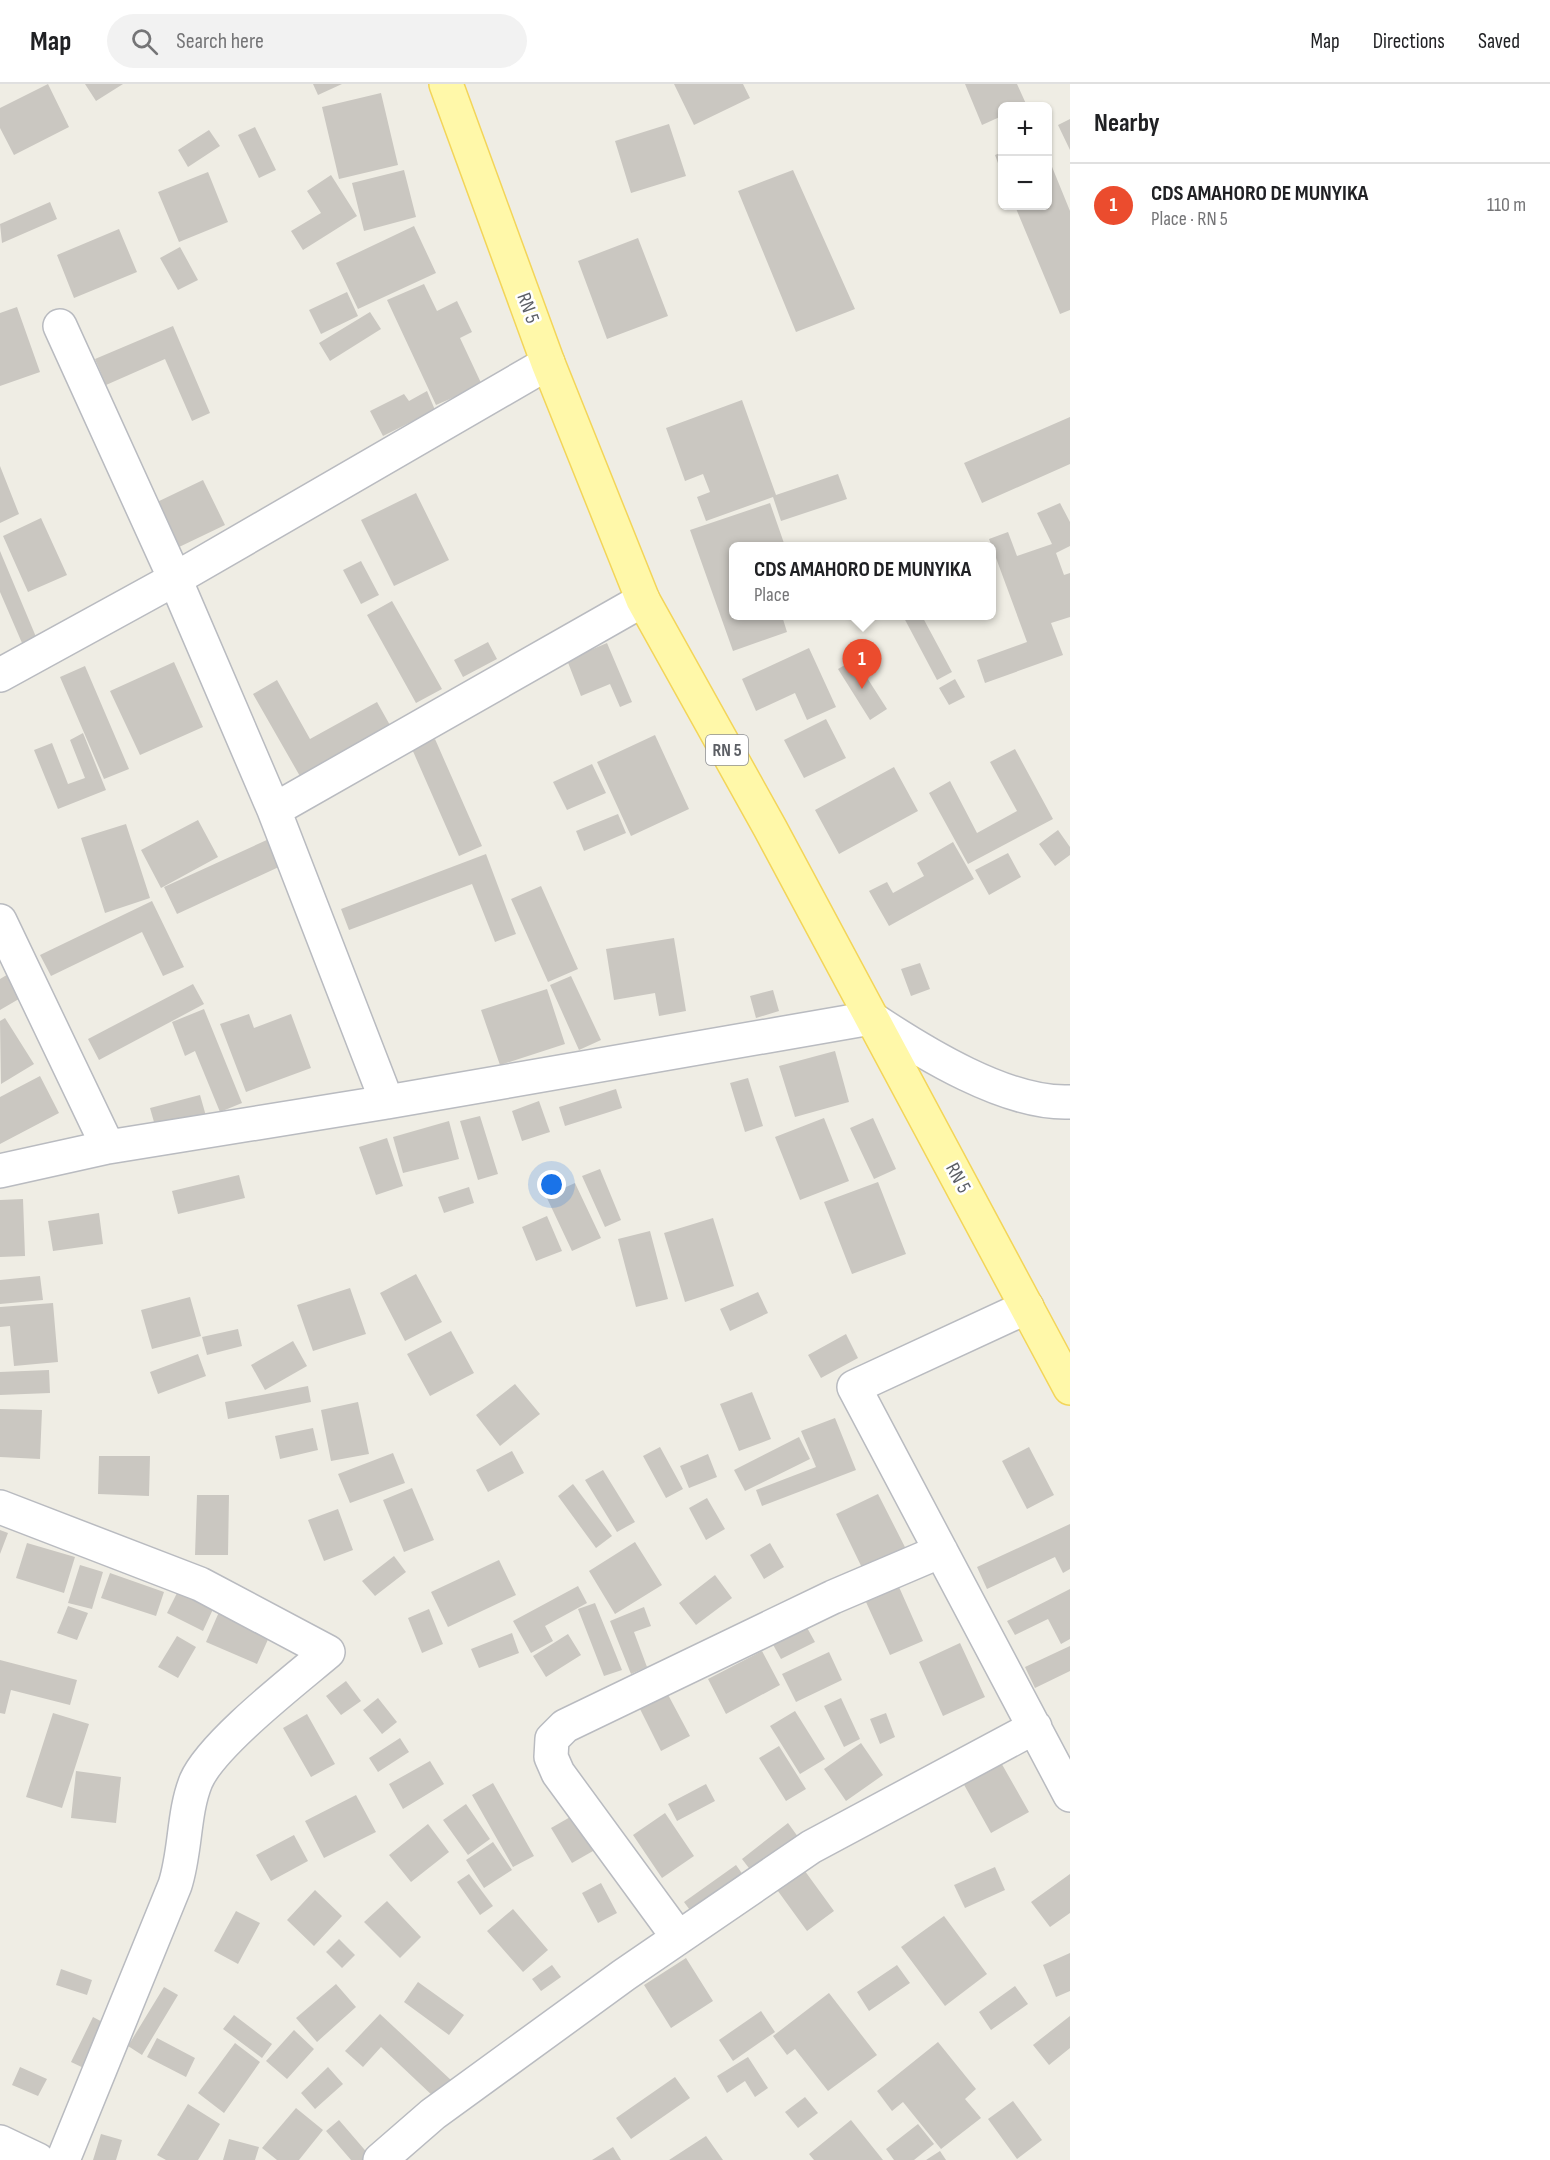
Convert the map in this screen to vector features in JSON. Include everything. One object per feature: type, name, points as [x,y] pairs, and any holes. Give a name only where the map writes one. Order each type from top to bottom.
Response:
[{"type":"main road","name":"RN 5","points":[[446,84],[548,363],[643,600],[1070,1388]]},
{"type":"street","points":[[60,326],[175,579],[274,810],[387,1102]]},
{"type":"street","points":[[0,675],[175,579],[548,363]]},
{"type":"street","points":[[274,810],[643,600]]},
{"type":"street","points":[[0,921],[108,1147]]},
{"type":"street","points":[[0,1171],[108,1147],[387,1102],[871,1017],[927,1055],[973,1076],[1022,1095],[1070,1102]]},
{"type":"street","points":[[1027,1307],[854,1387],[1070,1795]]},
{"type":"street","points":[[0,1507],[200,1584],[328,1652],[223,1745],[197,1780],[188,1820],[183,1860],[175,1885],[63,2160]]},
{"type":"street","points":[[678,1937],[558,1773],[551,1757],[552,1739],[565,1726],[726,1647],[941,1551]]},
{"type":"street","points":[[380,2160],[433,2114],[678,1937],[811,1847],[1035,1727]]},
{"type":"street","points":[[0,2142],[39,2160]]},
{"type":"building","points":[[48,84],[69,127],[14,155],[0,128],[0,108]]},
{"type":"building","points":[[85,84],[123,84],[96,101]]},
{"type":"building","points":[[313,84],[342,84],[318,95]]},
{"type":"building","points":[[674,84],[743,84],[750,98],[694,125]]},
{"type":"building","points":[[965,84],[1017,84],[1025,102],[998,102],[998,118],[982,125]]},
{"type":"building","points":[[381,93],[398,165],[339,179],[322,107]]},
{"type":"building","points":[[1070,119],[1070,150],[1058,125]]},
{"type":"building","points":[[669,124],[686,176],[631,193],[615,141]]},
{"type":"building","points":[[255,127],[276,170],[259,178],[238,135]]},
{"type":"building","points":[[209,130],[220,146],[188,167],[178,150]]},
{"type":"building","points":[[1052,167],[1070,211],[1070,310],[1060,314],[1017,210],[1052,210]]},
{"type":"building","points":[[404,170],[416,217],[364,231],[352,183]]},
{"type":"building","points":[[793,170],[855,309],[796,332],[738,191]]},
{"type":"building","points":[[208,172],[228,222],[179,242],[158,192]]},
{"type":"building","points":[[331,175],[357,216],[303,250],[291,231],[321,213],[307,191]]},
{"type":"building","points":[[50,202],[57,219],[2,243],[0,224]]},
{"type":"building","points":[[414,226],[436,273],[358,309],[336,263]]},
{"type":"building","points":[[119,229],[137,272],[74,298],[57,255]]},
{"type":"building","points":[[638,238],[668,316],[607,339],[578,261]]},
{"type":"building","points":[[180,247],[198,280],[178,290],[160,258]]},
{"type":"building","points":[[424,284],[437,311],[457,301],[472,332],[460,338],[482,385],[436,405],[387,300]]},
{"type":"building","points":[[347,292],[358,316],[321,334],[309,310]]},
{"type":"building","points":[[17,307],[40,372],[0,386],[0,313]]},
{"type":"building","points":[[370,312],[381,329],[330,361],[319,343]]},
{"type":"building","points":[[173,326],[210,413],[192,421],[165,359],[106,385],[95,359]]},
{"type":"building","points":[[427,391],[435,410],[383,436],[370,411],[404,394],[409,401]]},
{"type":"building","points":[[742,400],[776,495],[838,474],[847,499],[781,521],[773,497],[706,521],[697,497],[710,492],[703,474],[685,481],[666,428]]},
{"type":"building","points":[[1070,417],[1070,464],[982,503],[964,463]]},
{"type":"building","points":[[0,466],[19,514],[0,523]]},
{"type":"building","points":[[203,480],[225,525],[177,548],[155,503]]},
{"type":"building","points":[[416,493],[449,560],[394,586],[361,520]]},
{"type":"building","points":[[770,503],[784,542],[729,542],[729,620],[783,620],[787,632],[733,651],[690,530]]},
{"type":"building","points":[[1060,503],[1070,522],[1070,546],[1056,553],[1064,575],[1070,573],[1070,617],[1051,623],[1063,655],[985,683],[977,660],[1027,642],[996,558],[996,542],[990,542],[989,539],[1008,532],[1017,556],[1052,544],[1037,513]]},
{"type":"building","points":[[41,518],[67,575],[28,592],[3,536]]},
{"type":"building","points":[[0,551],[39,644],[25,650],[0,592]]},
{"type":"building","points":[[361,561],[379,595],[361,604],[343,570]]},
{"type":"building","points":[[392,601],[442,689],[416,703],[367,615]]},
{"type":"building","points":[[905,620],[924,620],[952,672],[937,680]]},
{"type":"building","points":[[488,642],[497,659],[463,677],[454,660]]},
{"type":"building","points":[[607,643],[632,702],[620,707],[610,684],[581,696],[567,660]]},
{"type":"building","points":[[809,648],[836,707],[807,720],[795,693],[756,711],[742,679]]},
{"type":"building","points":[[855,659],[887,709],[870,720],[838,669]]},
{"type":"building","points":[[174,662],[203,727],[140,755],[110,691]]},
{"type":"building","points":[[85,666],[129,769],[104,779],[60,677]]},
{"type":"building","points":[[955,679],[965,697],[949,705],[939,688]]},
{"type":"building","points":[[277,680],[310,739],[377,702],[391,727],[301,778],[253,694]]},
{"type":"building","points":[[826,719],[846,758],[804,778],[784,740]]},
{"type":"building","points":[[83,733],[106,790],[58,809],[34,750],[52,743],[68,784],[85,778],[70,740]]},
{"type":"building","points":[[655,735],[689,809],[631,836],[597,762]]},
{"type":"building","points":[[435,739],[482,846],[459,856],[412,749]]},
{"type":"building","points":[[1015,749],[1053,819],[968,864],[929,793],[950,781],[977,833],[1017,811],[990,762]]},
{"type":"building","points":[[592,764],[606,793],[567,810],[553,782]]},
{"type":"building","points":[[894,767],[918,811],[839,854],[815,810]]},
{"type":"building","points":[[618,814],[626,833],[584,851],[576,831]]},
{"type":"building","points":[[198,820],[218,857],[161,888],[141,850]]},
{"type":"building","points":[[126,824],[150,898],[105,913],[81,838]]},
{"type":"building","points":[[1058,830],[1070,847],[1070,855],[1055,866],[1039,844]]},
{"type":"building","points":[[269,839],[281,866],[177,914],[164,887]]},
{"type":"building","points":[[953,842],[974,879],[889,926],[869,891],[887,882],[893,893],[924,876],[917,863]]},
{"type":"building","points":[[1008,853],[1021,877],[989,895],[975,870]]},
{"type":"building","points":[[486,854],[516,934],[495,942],[472,884],[349,930],[341,909]]},
{"type":"building","points":[[541,886],[578,969],[548,982],[511,899]]},
{"type":"building","points":[[152,901],[184,967],[163,976],[142,932],[51,976],[40,955]]},
{"type":"building","points":[[674,938],[686,1011],[659,1016],[655,993],[614,1000],[606,949]]},
{"type":"building","points":[[920,963],[930,989],[911,996],[901,969]]},
{"type":"building","points":[[10,973],[24,996],[0,1010],[0,979]]},
{"type":"building","points":[[571,976],[601,1040],[579,1050],[550,985]]},
{"type":"building","points":[[193,984],[204,1004],[99,1060],[88,1039]]},
{"type":"building","points":[[547,989],[565,1044],[500,1065],[481,1010]]},
{"type":"building","points":[[773,990],[779,1011],[756,1018],[750,996]]},
{"type":"building","points":[[204,1009],[242,1103],[220,1112],[195,1051],[185,1056],[172,1022]]},
{"type":"building","points":[[249,1014],[254,1028],[291,1014],[311,1068],[246,1092],[220,1024]]},
{"type":"building","points":[[5,1018],[34,1064],[1,1084],[0,1021]]},
{"type":"building","points":[[835,1051],[849,1102],[795,1117],[779,1066]]},
{"type":"building","points":[[40,1076],[59,1113],[0,1144],[0,1097]]},
{"type":"building","points":[[748,1078],[763,1126],[745,1132],[730,1083]]},
{"type":"building","points":[[616,1089],[622,1108],[565,1126],[559,1107]]},
{"type":"building","points":[[200,1095],[206,1116],[156,1129],[150,1108]]},
{"type":"building","points":[[539,1101],[550,1132],[522,1141],[512,1111]]},
{"type":"building","points":[[480,1116],[498,1174],[478,1180],[460,1121]]},
{"type":"building","points":[[824,1118],[849,1181],[800,1200],[775,1137]]},
{"type":"building","points":[[873,1118],[896,1169],[874,1179],[850,1128]]},
{"type":"building","points":[[449,1121],[459,1159],[403,1173],[393,1137]]},
{"type":"building","points":[[387,1138],[403,1186],[376,1195],[359,1147]]},
{"type":"building","points":[[600,1169],[621,1220],[605,1227],[582,1176]]},
{"type":"building","points":[[239,1175],[245,1198],[178,1214],[172,1191]]},
{"type":"building","points":[[878,1182],[906,1254],[852,1274],[824,1202]]},
{"type":"building","points":[[575,1183],[601,1238],[572,1251],[546,1196]]},
{"type":"building","points":[[469,1187],[474,1203],[444,1213],[438,1197]]},
{"type":"building","points":[[23,1199],[25,1256],[0,1257],[0,1200]]},
{"type":"building","points":[[99,1213],[103,1244],[53,1251],[48,1221]]},
{"type":"building","points":[[547,1216],[562,1251],[536,1261],[522,1227]]},
{"type":"building","points":[[713,1218],[734,1286],[685,1302],[664,1233]]},
{"type":"building","points":[[650,1231],[668,1299],[636,1307],[618,1239]]},
{"type":"building","points":[[416,1274],[442,1322],[405,1341],[380,1293]]},
{"type":"building","points":[[40,1276],[43,1300],[0,1304],[0,1280]]},
{"type":"building","points":[[350,1288],[366,1334],[313,1351],[297,1305]]},
{"type":"building","points":[[758,1292],[768,1313],[730,1331],[720,1309]]},
{"type":"building","points":[[190,1297],[201,1336],[152,1349],[141,1310]]},
{"type":"building","points":[[53,1303],[58,1362],[14,1366],[10,1326],[0,1327],[0,1307]]},
{"type":"building","points":[[238,1329],[242,1346],[207,1355],[202,1337]]},
{"type":"building","points":[[451,1331],[474,1373],[430,1396],[407,1354]]},
{"type":"building","points":[[846,1334],[858,1358],[821,1378],[808,1355]]},
{"type":"building","points":[[293,1341],[307,1366],[265,1390],[251,1365]]},
{"type":"building","points":[[198,1354],[206,1376],[158,1394],[150,1372]]},
{"type":"building","points":[[49,1370],[50,1393],[0,1395],[0,1372]]},
{"type":"building","points":[[515,1384],[540,1414],[500,1446],[476,1415]]},
{"type":"building","points":[[308,1386],[311,1402],[228,1419],[225,1402]]},
{"type":"building","points":[[752,1392],[771,1439],[739,1451],[720,1404]]},
{"type":"building","points":[[358,1402],[369,1454],[331,1461],[321,1410]]},
{"type":"building","points":[[0,1409],[42,1410],[40,1459],[0,1457]]},
{"type":"building","points":[[835,1418],[856,1470],[762,1506],[756,1490],[816,1467],[801,1431]]},
{"type":"building","points":[[313,1428],[318,1450],[280,1459],[275,1436]]},
{"type":"building","points":[[799,1437],[810,1459],[745,1491],[734,1470]]},
{"type":"building","points":[[660,1447],[683,1489],[666,1498],[643,1456]]},
{"type":"building","points":[[1029,1447],[1054,1495],[1027,1509],[1002,1461]]},
{"type":"building","points":[[512,1451],[524,1473],[488,1492],[476,1470]]},
{"type":"building","points":[[393,1453],[405,1483],[350,1503],[338,1474]]},
{"type":"building","points":[[708,1454],[717,1477],[689,1488],[680,1466]]},
{"type":"building","points":[[99,1456],[150,1456],[149,1496],[98,1494]]},
{"type":"building","points":[[603,1470],[635,1522],[617,1532],[585,1480]]},
{"type":"building","points":[[573,1484],[612,1536],[596,1548],[558,1496]]},
{"type":"building","points":[[412,1488],[434,1540],[404,1552],[383,1500]]},
{"type":"building","points":[[878,1494],[909,1555],[866,1576],[836,1514]]},
{"type":"building","points":[[197,1495],[229,1495],[228,1555],[195,1555]]},
{"type":"building","points":[[707,1498],[725,1529],[706,1540],[689,1508]]},
{"type":"building","points":[[338,1509],[353,1550],[324,1561],[308,1520]]},
{"type":"building","points":[[1070,1524],[1070,1569],[1063,1573],[1055,1557],[987,1589],[977,1567]]},
{"type":"building","points":[[0,1530],[8,1533],[0,1554]]},
{"type":"building","points":[[635,1542],[662,1585],[615,1614],[589,1571]]},
{"type":"building","points":[[27,1543],[75,1557],[64,1593],[16,1578]]},
{"type":"building","points":[[770,1543],[784,1567],[764,1579],[750,1555]]},
{"type":"building","points":[[394,1556],[406,1572],[375,1596],[362,1581]]},
{"type":"building","points":[[499,1560],[516,1595],[448,1627],[431,1592]]},
{"type":"building","points":[[80,1565],[103,1572],[92,1609],[68,1603]]},
{"type":"building","points":[[110,1573],[164,1592],[156,1616],[101,1598]]},
{"type":"building","points":[[715,1575],[732,1598],[696,1625],[679,1603]]},
{"type":"building","points":[[578,1586],[587,1603],[545,1626],[553,1641],[531,1653],[513,1621]]},
{"type":"building","points":[[899,1587],[923,1641],[890,1655],[866,1602]]},
{"type":"building","points":[[1070,1589],[1070,1639],[1061,1644],[1048,1619],[1015,1635],[1007,1621]]},
{"type":"building","points":[[177,1593],[214,1607],[203,1631],[167,1613]]},
{"type":"building","points":[[595,1603],[622,1670],[604,1676],[578,1609]]},
{"type":"building","points":[[68,1606],[88,1613],[77,1640],[57,1633]]},
{"type":"building","points":[[644,1607],[651,1626],[634,1632],[647,1667],[631,1674],[610,1621]]},
{"type":"building","points":[[429,1609],[443,1644],[422,1653],[408,1618]]},
{"type":"building","points":[[219,1612],[270,1635],[257,1664],[206,1642]]},
{"type":"building","points":[[805,1624],[815,1642],[781,1659],[771,1641]]},
{"type":"building","points":[[512,1633],[519,1653],[479,1668],[471,1649]]},
{"type":"building","points":[[568,1634],[581,1655],[546,1677],[533,1656]]},
{"type":"building","points":[[177,1636],[196,1647],[178,1678],[158,1667]]},
{"type":"building","points":[[960,1643],[985,1697],[943,1716],[919,1662]]},
{"type":"building","points":[[1070,1646],[1070,1671],[1035,1688],[1025,1667]]},
{"type":"building","points":[[762,1651],[780,1685],[726,1714],[708,1679]]},
{"type":"building","points":[[829,1652],[842,1680],[796,1702],[782,1674]]},
{"type":"building","points":[[0,1660],[77,1680],[70,1705],[11,1690],[5,1714],[0,1713]]},
{"type":"building","points":[[346,1681],[361,1701],[341,1715],[326,1696]]},
{"type":"building","points":[[665,1689],[690,1736],[661,1751],[637,1703]]},
{"type":"building","points":[[378,1698],[397,1722],[382,1734],[363,1710]]},
{"type":"building","points":[[841,1698],[860,1739],[844,1747],[824,1706]]},
{"type":"building","points":[[795,1711],[825,1759],[800,1774],[770,1726]]},
{"type":"building","points":[[53,1713],[89,1724],[62,1808],[26,1797]]},
{"type":"building","points":[[886,1713],[895,1737],[880,1744],[870,1719]]},
{"type":"building","points":[[307,1714],[335,1764],[311,1777],[283,1728]]},
{"type":"building","points":[[400,1738],[409,1752],[378,1772],[369,1758]]},
{"type":"building","points":[[861,1743],[883,1775],[846,1801],[824,1769]]},
{"type":"building","points":[[779,1746],[806,1789],[786,1801],[759,1758]]},
{"type":"building","points":[[995,1752],[1029,1812],[991,1833],[958,1774]]},
{"type":"building","points":[[430,1761],[444,1784],[403,1809],[389,1784]]},
{"type":"building","points":[[76,1771],[121,1777],[116,1823],[71,1818]]},
{"type":"building","points":[[493,1783],[534,1856],[513,1867],[472,1795]]},
{"type":"building","points":[[706,1784],[715,1801],[677,1821],[668,1804]]},
{"type":"building","points":[[356,1795],[376,1832],[324,1858],[305,1821]]},
{"type":"building","points":[[466,1804],[490,1839],[468,1855],[443,1820]]},
{"type":"building","points":[[579,1812],[600,1847],[572,1863],[551,1828]]},
{"type":"building","points":[[665,1813],[694,1856],[662,1878],[633,1835]]},
{"type":"building","points":[[788,1823],[801,1841],[755,1876],[742,1859]]},
{"type":"building","points":[[428,1824],[449,1852],[411,1882],[389,1855]]},
{"type":"building","points":[[294,1835],[308,1861],[271,1881],[256,1855]]},
{"type":"building","points":[[493,1842],[512,1870],[484,1888],[466,1860]]},
{"type":"building","points":[[736,1865],[746,1879],[695,1917],[684,1902]]},
{"type":"building","points":[[802,1867],[834,1911],[807,1931],[775,1887]]},
{"type":"building","points":[[995,1867],[1005,1890],[965,1908],[954,1885]]},
{"type":"building","points":[[469,1874],[493,1906],[480,1915],[457,1882]]},
{"type":"building","points":[[1070,1874],[1070,1913],[1050,1927],[1031,1902]]},
{"type":"building","points":[[601,1883],[617,1913],[598,1923],[582,1893]]},
{"type":"building","points":[[315,1890],[342,1916],[314,1946],[287,1920]]},
{"type":"building","points":[[387,1901],[421,1937],[400,1958],[364,1922]]},
{"type":"building","points":[[513,1909],[548,1950],[523,1972],[487,1931]]},
{"type":"building","points":[[236,1911],[260,1923],[238,1964],[214,1951]]},
{"type":"building","points":[[944,1916],[987,1974],[945,2006],[901,1947]]},
{"type":"building","points":[[339,1939],[355,1955],[342,1968],[326,1952]]},
{"type":"building","points":[[1070,1953],[1070,1991],[1056,1997],[1043,1965]]},
{"type":"building","points":[[686,1958],[713,2001],[671,2028],[644,1985]]},
{"type":"building","points":[[552,1965],[561,1977],[541,1991],[532,1979]]},
{"type":"building","points":[[897,1965],[910,1983],[869,2011],[857,1992]]},
{"type":"building","points":[[61,1969],[92,1980],[87,1995],[56,1985]]},
{"type":"building","points":[[418,1982],[464,2015],[449,2035],[404,2002]]},
{"type":"building","points":[[336,1984],[356,2007],[317,2042],[296,2018]]},
{"type":"building","points":[[1015,1986],[1028,2004],[991,2030],[979,2012]]},
{"type":"building","points":[[164,1987],[178,1995],[142,2055],[128,2046]]},
{"type":"building","points":[[829,1993],[877,2055],[828,2091],[795,2049],[787,2055],[773,2036]]},
{"type":"building","points":[[761,2011],[775,2032],[733,2061],[719,2040]]},
{"type":"building","points":[[380,2014],[452,2081],[435,2098],[381,2047],[363,2067],[345,2051]]},
{"type":"building","points":[[234,2015],[272,2044],[262,2058],[223,2029]]},
{"type":"building","points":[[1070,2016],[1070,2048],[1049,2065],[1033,2045]]},
{"type":"building","points":[[93,2017],[110,2026],[88,2070],[71,2062]]},
{"type":"building","points":[[294,2030],[314,2049],[287,2079],[266,2061]]},
{"type":"building","points":[[157,2038],[195,2058],[186,2077],[147,2057]]},
{"type":"building","points":[[938,2042],[976,2089],[965,2099],[981,2118],[941,2149],[903,2102],[892,2111],[877,2091]]},
{"type":"building","points":[[235,2043],[260,2062],[224,2113],[198,2093]]},
{"type":"building","points":[[748,2057],[768,2088],[755,2097],[745,2081],[727,2093],[717,2076]]},
{"type":"building","points":[[20,2067],[47,2079],[38,2096],[12,2085]]},
{"type":"building","points":[[328,2067],[343,2084],[315,2109],[301,2093]]},
{"type":"building","points":[[675,2077],[690,2098],[631,2139],[616,2118]]},
{"type":"building","points":[[805,2097],[818,2113],[798,2128],[785,2112]]},
{"type":"building","points":[[1013,2101],[1042,2140],[1017,2159],[988,2119]]},
{"type":"building","points":[[188,2104],[220,2124],[198,2160],[166,2160],[157,2155]]},
{"type":"building","points":[[296,2108],[323,2130],[299,2160],[277,2160],[262,2148]]},
{"type":"building","points":[[339,2120],[370,2156],[365,2160],[351,2160],[326,2131]]},
{"type":"building","points":[[851,2120],[883,2160],[814,2160],[809,2154]]},
{"type":"building","points":[[918,2124],[934,2144],[914,2160],[894,2160],[886,2149]]},
{"type":"building","points":[[101,2134],[122,2140],[116,2160],[93,2160]]},
{"type":"building","points":[[706,2136],[723,2160],[669,2160]]},
{"type":"building","points":[[229,2139],[259,2147],[255,2160],[223,2160]]},
{"type":"building","points":[[613,2147],[621,2160],[592,2160]]},
{"type":"building","points":[[940,2151],[946,2160],[926,2160]]},
{"type":"place","name":"CDS AMAHORO DE MUNYIKA","points":[[862,689]]}]
